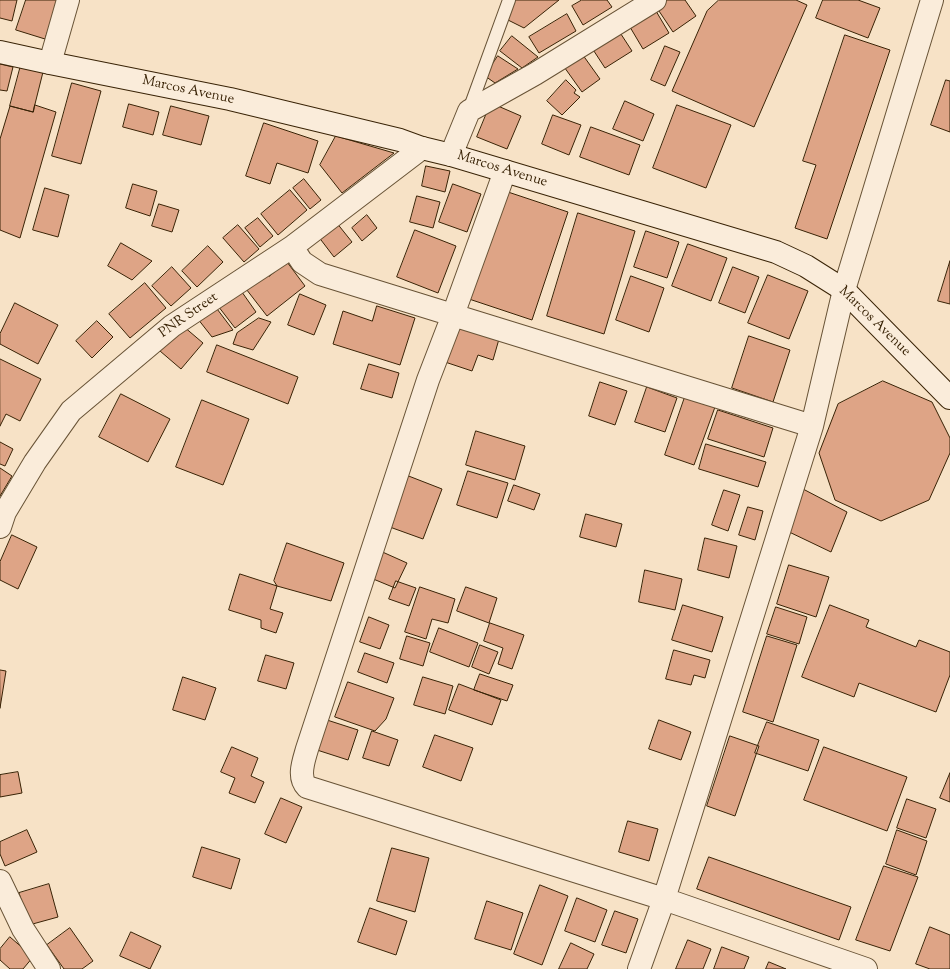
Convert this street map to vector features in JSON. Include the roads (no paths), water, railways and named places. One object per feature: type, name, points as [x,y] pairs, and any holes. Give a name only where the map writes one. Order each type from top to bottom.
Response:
[{"type":"street","points":[[50,63],[68,0]]},
{"type":"street","points":[[451,155],[469,111],[534,74],[655,0]]},
{"type":"street","points":[[640,969],[664,899],[812,426],[844,290],[932,0]]},
{"type":"street","name":"Marcos Avenue","points":[[0,52],[230,99],[400,140],[422,148],[451,155],[776,252],[806,266],[844,290],[950,398]]},
{"type":"street","name":"PNR Street","points":[[0,527],[5,512],[35,462],[71,411],[172,326],[292,247],[422,148]]},
{"type":"street","points":[[505,171],[428,380],[307,749],[302,768],[302,778],[304,784],[307,787],[664,899],[866,969]]},
{"type":"street","points":[[292,247],[302,262],[320,274],[812,426]]},
{"type":"street","points":[[0,881],[23,929],[49,969]]},
{"type":"lane","points":[[469,111],[510,0]]}]
